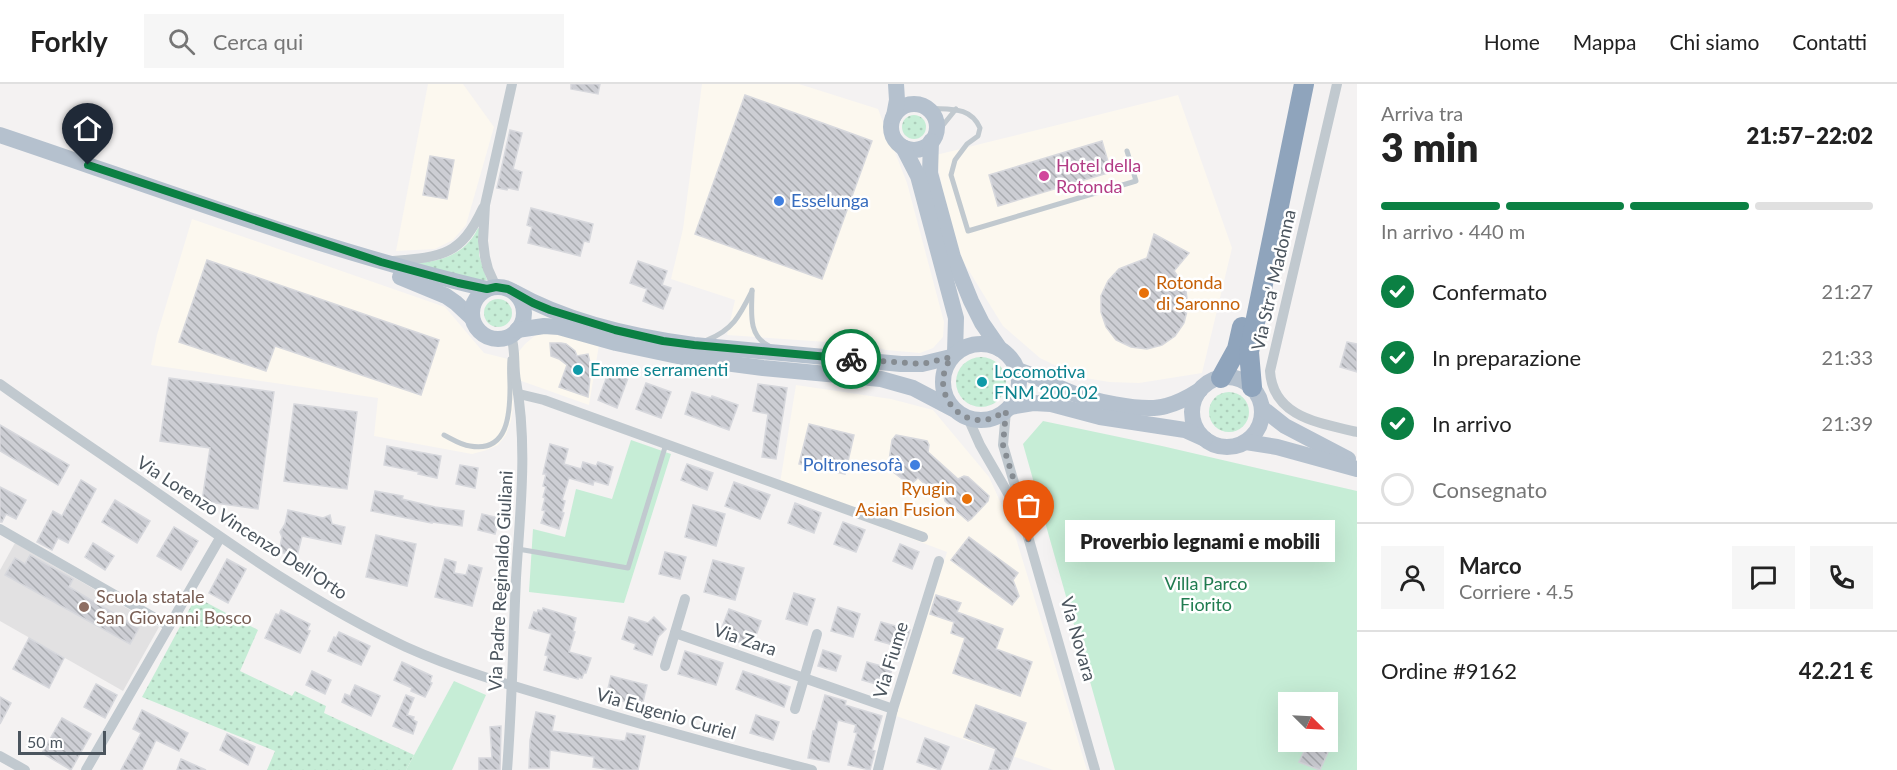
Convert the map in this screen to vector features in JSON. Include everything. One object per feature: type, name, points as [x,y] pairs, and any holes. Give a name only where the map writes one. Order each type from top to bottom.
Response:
[{"type":"highway","points":[[1221,378],[1234,356],[1241,332],[1293,84]]},
{"type":"highway","points":[[1251,387],[1249,352],[1304,84]]},
{"type":"main road","points":[[896,84],[897,100],[891,131],[903,147],[918,176],[956,318],[953,355],[945,370],[942,384],[945,397],[953,409]]},
{"type":"main road","points":[[905,84],[936,120],[930,173],[953,257],[982,323],[1017,370],[1019,383],[1017,396],[1008,409]]},
{"type":"main road","points":[[894,116],[905,106],[912,104],[923,106]]},
{"type":"main road","points":[[0,135],[381,262],[491,288],[508,289],[550,310],[615,330],[663,341],[793,355],[912,364],[922,364],[953,355],[965,347],[977,344],[989,344],[1000,349]]},
{"type":"main road","points":[[903,147],[919,149],[933,138]]},
{"type":"main road","points":[[307,239],[446,296],[472,318]]},
{"type":"main road","points":[[491,288],[480,294],[474,301],[472,318],[475,327],[487,337],[495,339],[514,337],[544,326],[559,327],[616,343],[687,358],[881,379],[913,388],[968,418],[981,420],[994,418],[1008,409],[1033,403],[1051,404],[1100,417],[1185,430],[1215,445],[1226,447],[1246,442],[1259,427],[1262,408],[1258,396],[1243,381],[1232,378],[1213,380],[1181,401],[1163,407],[1141,407],[1090,399],[1017,370]]},
{"type":"main road","points":[[513,292],[523,306],[524,315],[514,337]]},
{"type":"main road","points":[[1200,390],[1194,400],[1192,411],[1198,432],[1206,440]]},
{"type":"main road","points":[[1262,408],[1285,426],[1357,464]]},
{"type":"main road","points":[[1246,442],[1277,447],[1357,469]]},
{"type":"street","points":[[491,288],[483,241],[485,205],[512,84]]},
{"type":"street","name":"Via Stra' Madonna","points":[[1337,84],[1270,371],[1271,382],[1281,401],[1288,408],[1311,421],[1357,432]]},
{"type":"street","points":[[381,262],[430,257],[452,250],[468,235],[485,205]]},
{"type":"street","name":"Via Padre Reginaldo Giuliani","points":[[507,770],[513,687],[511,667],[523,451],[514,337]]},
{"type":"street","name":"Via Lorenzo Vincenzo Dell'Orto","points":[[0,384],[220,538],[312,596],[405,647],[443,663],[513,687]]},
{"type":"street","points":[[519,394],[544,400],[923,537]]},
{"type":"street","name":"Via Novara","points":[[1008,409],[1003,445],[1095,770]]},
{"type":"street","name":"Via Novara","points":[[968,418],[1014,507],[1023,519]]},
{"type":"street","points":[[0,530],[170,626]]},
{"type":"street","points":[[86,770],[220,538]]},
{"type":"street","name":"Via Fiume","points":[[878,770],[893,709],[939,561]]},
{"type":"street","points":[[665,666],[685,599]]},
{"type":"street","name":"Via Zara","points":[[675,633],[893,709]]},
{"type":"street","points":[[795,709],[817,634]]},
{"type":"street","name":"Via Eugenio Curiel","points":[[513,687],[660,730],[812,770]]},
{"type":"street","points":[[0,756],[24,770]]},
{"type":"lane","points":[[923,106],[956,109],[972,115],[980,129],[978,136],[967,144],[955,160],[951,175],[968,231],[1136,181],[1127,151]]},
{"type":"lane","points":[[933,138],[956,109]]},
{"type":"lane","points":[[694,345],[722,334],[732,326],[752,290],[752,316],[754,332],[758,339],[766,345],[793,355]]},
{"type":"lane","points":[[444,435],[473,447],[492,445],[499,438],[508,418],[510,353],[514,337]]},
{"type":"lane","points":[[518,549],[628,567],[666,444]]},
{"type":"shaded area","points":[[428,84],[463,84],[494,127],[466,225],[453,240],[435,249],[396,251]]},
{"type":"shaded area","points":[[702,84],[799,84],[878,109],[907,183],[944,322],[943,337],[933,348],[920,353],[886,350],[870,345],[727,335],[735,300],[671,279],[683,229]]},
{"type":"shaded area","points":[[1178,95],[1232,248],[1202,373],[1139,383],[1109,382],[1079,377],[1040,358],[1003,326],[953,245],[936,155]]},
{"type":"shaded area","points":[[192,219],[445,307],[484,353],[512,360],[537,334],[549,330],[599,345],[589,405],[513,378],[513,407],[506,435],[498,445],[472,454],[374,436],[378,398],[151,365],[157,335]]},
{"type":"shaded area","points":[[796,385],[891,399],[933,410],[989,477],[1014,532],[1087,770],[1053,770],[896,716],[947,552],[779,489]]},
{"type":"shaded area","points":[[15,543],[159,627],[123,691],[0,621],[0,570]]},
{"type":"green space","points":[[914,115],[922,119],[926,127],[922,135],[914,139],[906,135],[902,127],[906,119]]},
{"type":"green space","points":[[478,228],[480,229],[479,255],[487,280],[475,280],[415,263],[434,261],[452,255],[467,244]]},
{"type":"green space","points":[[498,299],[508,303],[512,313],[508,323],[498,327],[488,323],[484,313],[488,303]]},
{"type":"green space","points":[[981,357],[995,361],[1002,368],[1006,382],[1002,396],[995,403],[981,407],[967,403],[960,396],[956,382],[960,368],[967,361]]},
{"type":"green space","points":[[1229,392],[1237,393],[1243,398],[1248,404],[1248,420],[1243,426],[1237,431],[1229,432],[1221,431],[1215,426],[1210,420],[1209,412],[1210,404],[1215,398],[1221,393]]},
{"type":"green space","name":"Villa Parco Fiorito","points":[[1043,421],[1357,491],[1357,770],[1115,770],[1023,444]]},
{"type":"green space","points":[[631,440],[671,454],[624,603],[529,592],[533,529],[565,537],[576,489],[612,499]]},
{"type":"green space","points":[[196,597],[258,630],[240,671],[292,696],[295,691],[326,706],[324,713],[414,755],[406,770],[267,770],[275,751],[142,697]]},
{"type":"green space","points":[[454,681],[486,695],[452,770],[406,770]]},
{"type":"building","points":[[571,84],[600,84],[598,94],[571,89]]},
{"type":"building","name":"Esselunga","points":[[745,95],[872,141],[822,279],[695,234]]},
{"type":"building","points":[[510,130],[522,133],[513,169],[522,172],[518,190],[497,188]]},
{"type":"building","points":[[1102,141],[1111,172],[998,206],[989,175]]},
{"type":"building","points":[[430,156],[454,160],[447,199],[423,195]]},
{"type":"building","points":[[531,208],[593,224],[589,242],[584,241],[580,256],[528,243],[532,227],[527,225]]},
{"type":"building","name":"Rotonda di Saronno","points":[[1154,234],[1189,253],[1174,271],[1186,291],[1188,307],[1184,323],[1175,336],[1162,345],[1147,349],[1131,347],[1116,340],[1106,327],[1101,312],[1101,296],[1108,281],[1119,269],[1147,258]]},
{"type":"building","points":[[207,260],[439,340],[421,395],[275,346],[266,371],[179,342]]},
{"type":"building","points":[[638,261],[667,271],[662,285],[671,288],[663,309],[643,301],[647,289],[630,283]]},
{"type":"building","points":[[1347,342],[1357,344],[1357,372],[1340,367]]},
{"type":"building","name":"Emme serramenti","points":[[550,343],[566,344],[575,351],[577,356],[588,354],[591,367],[588,397],[559,387],[567,365],[551,356]]},
{"type":"building","points":[[609,371],[628,378],[617,408],[598,400]]},
{"type":"building","points":[[169,378],[274,392],[258,509],[202,501],[210,448],[160,441]]},
{"type":"building","points":[[646,383],[671,392],[661,418],[636,409]]},
{"type":"building","points":[[758,384],[787,388],[776,459],[762,457],[768,414],[753,411]]},
{"type":"building","points":[[692,392],[738,405],[729,430],[685,414]]},
{"type":"building","points":[[294,404],[357,412],[347,489],[284,481]]},
{"type":"building","points":[[809,424],[854,435],[845,474],[799,464]]},
{"type":"building","points":[[0,425],[69,465],[58,485],[0,451]]},
{"type":"building","name":"Poltronesofà","points":[[896,435],[927,441],[928,452],[958,479],[968,477],[989,496],[988,501],[968,521],[945,501],[943,491],[932,490],[918,478],[910,485],[888,468],[892,440]]},
{"type":"building","points":[[550,444],[568,449],[564,464],[581,469],[583,462],[596,466],[598,462],[613,467],[608,485],[594,481],[593,485],[569,478],[562,500],[565,501],[562,512],[564,513],[559,529],[541,523],[545,511],[542,510],[546,487],[543,486],[546,474],[543,474]]},
{"type":"building","points":[[387,446],[441,456],[437,478],[384,465]]},
{"type":"building","points":[[687,464],[713,473],[707,490],[681,480]]},
{"type":"building","points":[[460,465],[478,468],[475,488],[456,484]]},
{"type":"building","points":[[81,480],[96,489],[68,543],[58,538],[52,550],[37,542],[53,511],[62,516]]},
{"type":"building","points":[[734,482],[770,495],[760,519],[725,506]]},
{"type":"building","points":[[0,487],[26,500],[16,519],[6,514],[0,522]]},
{"type":"building","points":[[375,491],[403,496],[402,499],[435,507],[464,511],[462,526],[432,523],[371,511]]},
{"type":"building","points":[[115,500],[150,521],[137,543],[102,522]]},
{"type":"building","points":[[795,503],[821,513],[814,533],[788,523]]},
{"type":"building","points":[[693,505],[725,514],[716,546],[685,537]]},
{"type":"building","points":[[288,510],[323,518],[330,515],[332,524],[345,527],[341,544],[302,536],[297,556],[279,552],[282,537],[280,532],[285,524]]},
{"type":"building","points":[[482,514],[499,518],[495,534],[478,530]]},
{"type":"building","points":[[843,522],[865,530],[856,552],[834,544]]},
{"type":"building","points":[[174,527],[198,541],[181,570],[157,556]]},
{"type":"building","points":[[376,535],[416,544],[407,586],[366,577]]},
{"type":"building","points":[[969,537],[1018,573],[1013,580],[1019,596],[1012,605],[951,560]]},
{"type":"building","points":[[93,543],[114,556],[105,570],[85,557]]},
{"type":"building","points":[[900,544],[919,552],[912,569],[893,561]]},
{"type":"building","points":[[665,552],[686,557],[680,579],[659,574]]},
{"type":"building","name":"Scuola statale San Giovanni Bosco","points":[[30,555],[73,579],[69,587],[139,628],[130,644],[5,575],[15,558],[25,564]]},
{"type":"building","points":[[227,559],[246,569],[228,603],[209,593]]},
{"type":"building","points":[[445,559],[456,562],[454,573],[466,575],[469,565],[482,568],[472,606],[435,597]]},
{"type":"building","points":[[713,560],[744,568],[735,600],[704,592]]},
{"type":"building","points":[[794,593],[815,599],[807,625],[786,619]]},
{"type":"building","points":[[936,595],[961,603],[957,612],[1003,629],[996,649],[1032,662],[1020,696],[953,673],[965,638],[951,633],[954,622],[930,614]]},
{"type":"building","points":[[838,607],[860,614],[853,637],[831,631]]},
{"type":"building","points":[[543,608],[576,618],[573,631],[575,632],[569,652],[591,658],[582,678],[578,677],[578,679],[544,670],[548,656],[545,655],[551,634],[529,628],[534,612],[542,611]]},
{"type":"building","points":[[729,609],[761,621],[752,647],[719,635]]},
{"type":"building","points":[[281,610],[310,624],[307,630],[310,631],[300,653],[265,638],[276,614],[279,615]]},
{"type":"building","points":[[629,617],[648,623],[654,617],[666,629],[658,637],[652,655],[634,649],[636,644],[622,639]]},
{"type":"building","points":[[881,622],[910,630],[904,648],[875,640]]},
{"type":"building","points":[[339,632],[370,646],[361,665],[328,651],[334,637],[336,638]]},
{"type":"building","points":[[29,638],[64,658],[49,688],[13,669]]},
{"type":"building","points":[[823,650],[841,656],[836,671],[818,666]]},
{"type":"building","points":[[685,651],[723,663],[716,685],[678,674]]},
{"type":"building","points":[[402,662],[432,676],[430,682],[432,683],[425,697],[394,680]]},
{"type":"building","points":[[867,662],[892,669],[886,687],[862,680]]},
{"type":"building","points":[[312,671],[331,680],[325,694],[306,685]]},
{"type":"building","points":[[743,671],[790,687],[784,707],[736,689]]},
{"type":"building","points":[[611,676],[647,685],[642,706],[606,697]]},
{"type":"building","points":[[96,684],[117,695],[105,718],[84,707]]},
{"type":"building","points":[[355,685],[380,696],[371,716],[342,702],[345,694],[350,696]]},
{"type":"building","points":[[406,695],[414,698],[407,715],[414,717],[413,720],[417,722],[413,734],[393,726]]},
{"type":"building","points":[[825,695],[846,701],[845,705],[882,716],[872,750],[875,751],[870,770],[848,765],[857,733],[854,732],[856,725],[838,720],[829,762],[808,758],[813,731],[815,731]]},
{"type":"building","points":[[0,697],[11,703],[0,724]]},
{"type":"building","points":[[976,705],[1026,723],[1008,770],[989,770],[996,749],[964,737]]},
{"type":"building","points":[[142,710],[188,733],[179,751],[156,740],[142,770],[121,770],[141,733],[133,729]]},
{"type":"building","points":[[536,712],[555,716],[552,731],[625,741],[627,733],[645,736],[638,770],[593,767],[594,757],[550,750],[549,768],[529,768],[530,740]]},
{"type":"building","points":[[756,715],[779,722],[773,740],[750,733]]},
{"type":"building","points":[[62,718],[91,734],[71,770],[42,753]]},
{"type":"building","points":[[501,726],[500,770],[479,770],[479,758],[492,758],[490,727]]},
{"type":"building","points":[[227,734],[255,747],[248,765],[220,750]]},
{"type":"building","points":[[925,738],[949,747],[940,770],[917,762]]},
{"type":"building","points":[[1304,752],[1328,752],[1320,770],[1299,762]]},
{"type":"building","points":[[181,759],[206,770],[177,770]]},
{"type":"way so far","points":[[851,359],[922,364],[951,357],[942,384],[945,397],[953,409],[968,418],[981,420],[994,418],[1006,411],[1003,445],[1018,494],[1029,542]]},
{"type":"place","name":"Hotel della Rotonda","points":[[1044,176]]},
{"type":"place","name":"Esselunga","points":[[779,201]]},
{"type":"place","name":"Rotonda di Saronno","points":[[1144,293]]},
{"type":"place","name":"Emme serramenti","points":[[578,370]]},
{"type":"place","name":"Locomotiva FNM 200-02","points":[[982,382]]},
{"type":"place","name":"Poltronesofà","points":[[915,465]]},
{"type":"place","name":"Ryugin Asian Fusion","points":[[967,499]]},
{"type":"place","name":"Proverbio legnami e mobili","points":[[1029,542]]},
{"type":"place","name":"Scuola statale San Giovanni Bosco","points":[[84,607]]},
{"type":"route","points":[[88,165],[381,262],[487,289],[502,287],[550,310],[615,330],[663,341],[694,345],[851,359]]}]
